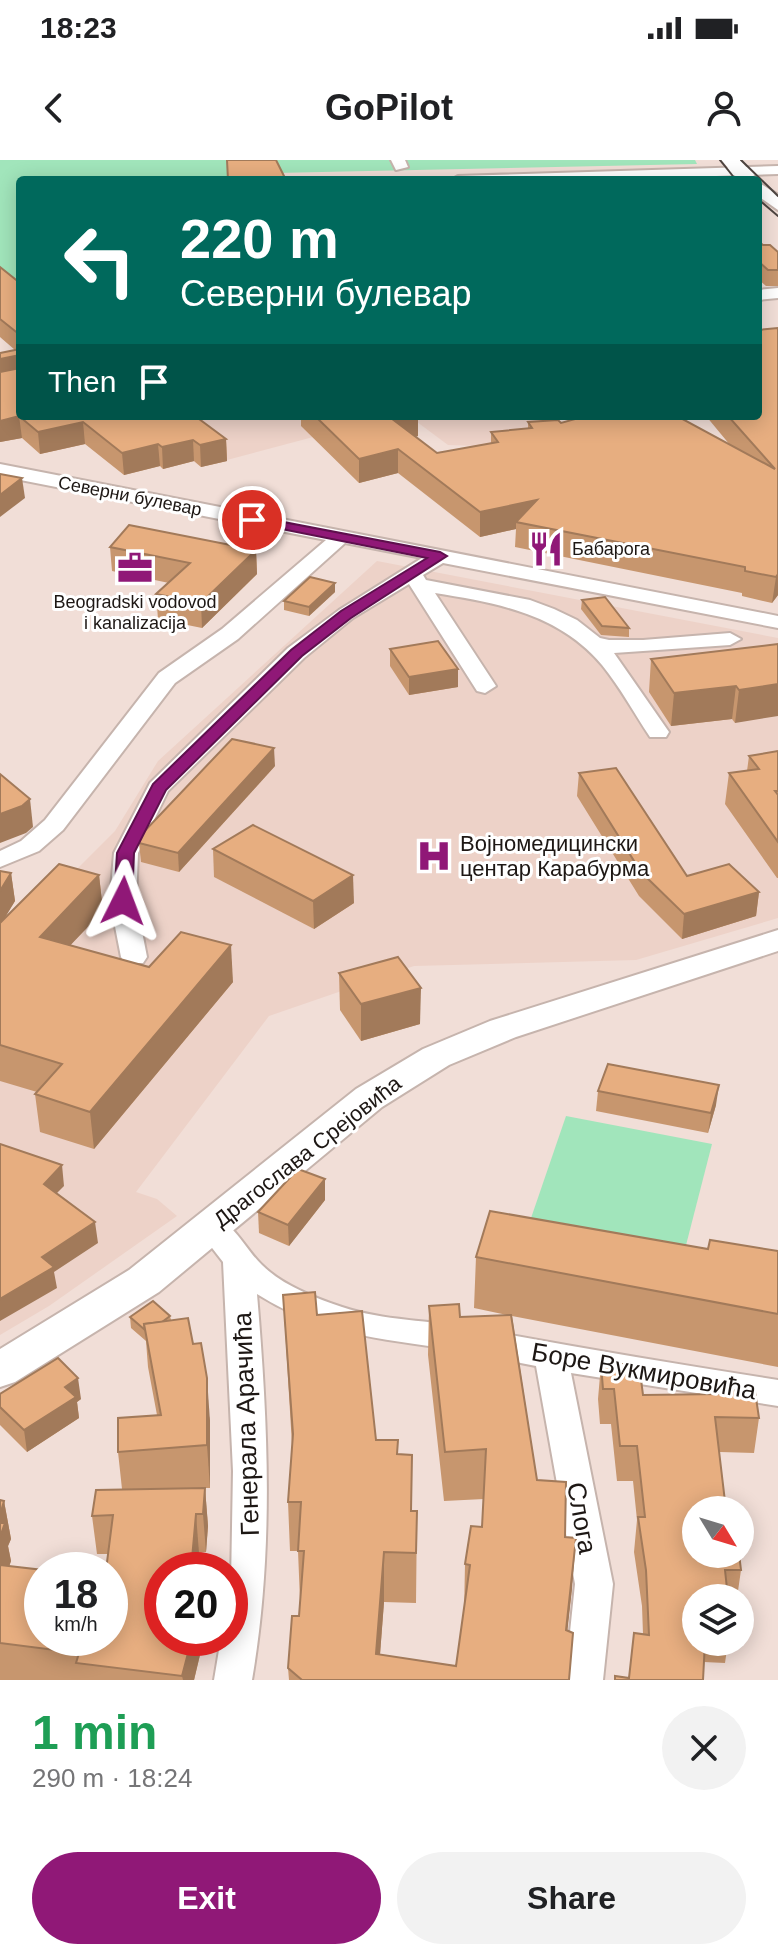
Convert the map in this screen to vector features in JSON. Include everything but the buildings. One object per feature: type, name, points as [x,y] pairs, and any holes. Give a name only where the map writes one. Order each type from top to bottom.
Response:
[{"type":"main road","points":[[762,190],[778,204]]},
{"type":"main road","name":"Драгослава Срејовића","points":[[0,1370],[134,1288],[369,1098],[436,1057],[503,1029],[778,940]]},
{"type":"street","points":[[587,176],[778,170]]},
{"type":"street","name":"Северни булевар","points":[[0,470],[778,622]]},
{"type":"street","points":[[0,860],[30,846],[54,825],[167,678],[230,634],[341,537]]},
{"type":"street","points":[[134,957],[123,901],[126,853],[158,788],[296,653],[346,614],[416,580],[440,556]]},
{"type":"street","points":[[416,580],[533,607],[568,622],[608,659],[658,732]]},
{"type":"street","points":[[416,580],[485,686]]},
{"type":"street","points":[[593,643],[622,647],[693,639],[730,639]]},
{"type":"street","name":"Боре Вукмировића","points":[[211,1226],[239,1262],[272,1289],[297,1303],[336,1318],[374,1328],[471,1340],[551,1357],[778,1393]]},
{"type":"street","name":"Генерала Арачића","points":[[233,1680],[253,1540],[253,1469],[239,1262]]},
{"type":"street","name":"Слога","points":[[551,1357],[594,1584],[584,1680]]},
{"type":"shaded area","points":[[139,420],[338,420],[332,432],[201,467]]},
{"type":"shaded area","points":[[414,420],[556,420],[552,427],[480,446],[448,445]]},
{"type":"shaded area","name":"Војномедицински центар Карабурма","points":[[377,561],[778,638],[778,918],[636,960],[414,966],[269,1016],[136,1192],[157,1199],[177,1216],[49,1306],[0,1335],[0,946],[115,831],[158,761]]},
{"type":"green space","points":[[0,160],[695,160],[697,164],[239,176],[16,176],[16,278],[0,281]]},
{"type":"green space","points":[[566,1116],[712,1144],[675,1288],[518,1256]]},
{"type":"tram line","points":[[720,160],[733,176]]},
{"type":"tram line","points":[[741,160],[757,176]]},
{"type":"tram line","points":[[762,180],[778,196]]},
{"type":"tram line","points":[[762,202],[778,216]]},
{"type":"place","name":"Бабарога","points":[[546,549]]},
{"type":"place","name":"Beogradski vodovod i kanalizacija","points":[[135,568]]},
{"type":"place","name":"Војномедицински центар Карабурма","points":[[434,856]]},
{"type":"route","points":[[123,901],[126,853],[158,788],[296,653],[346,614],[440,556],[252,520]]}]
